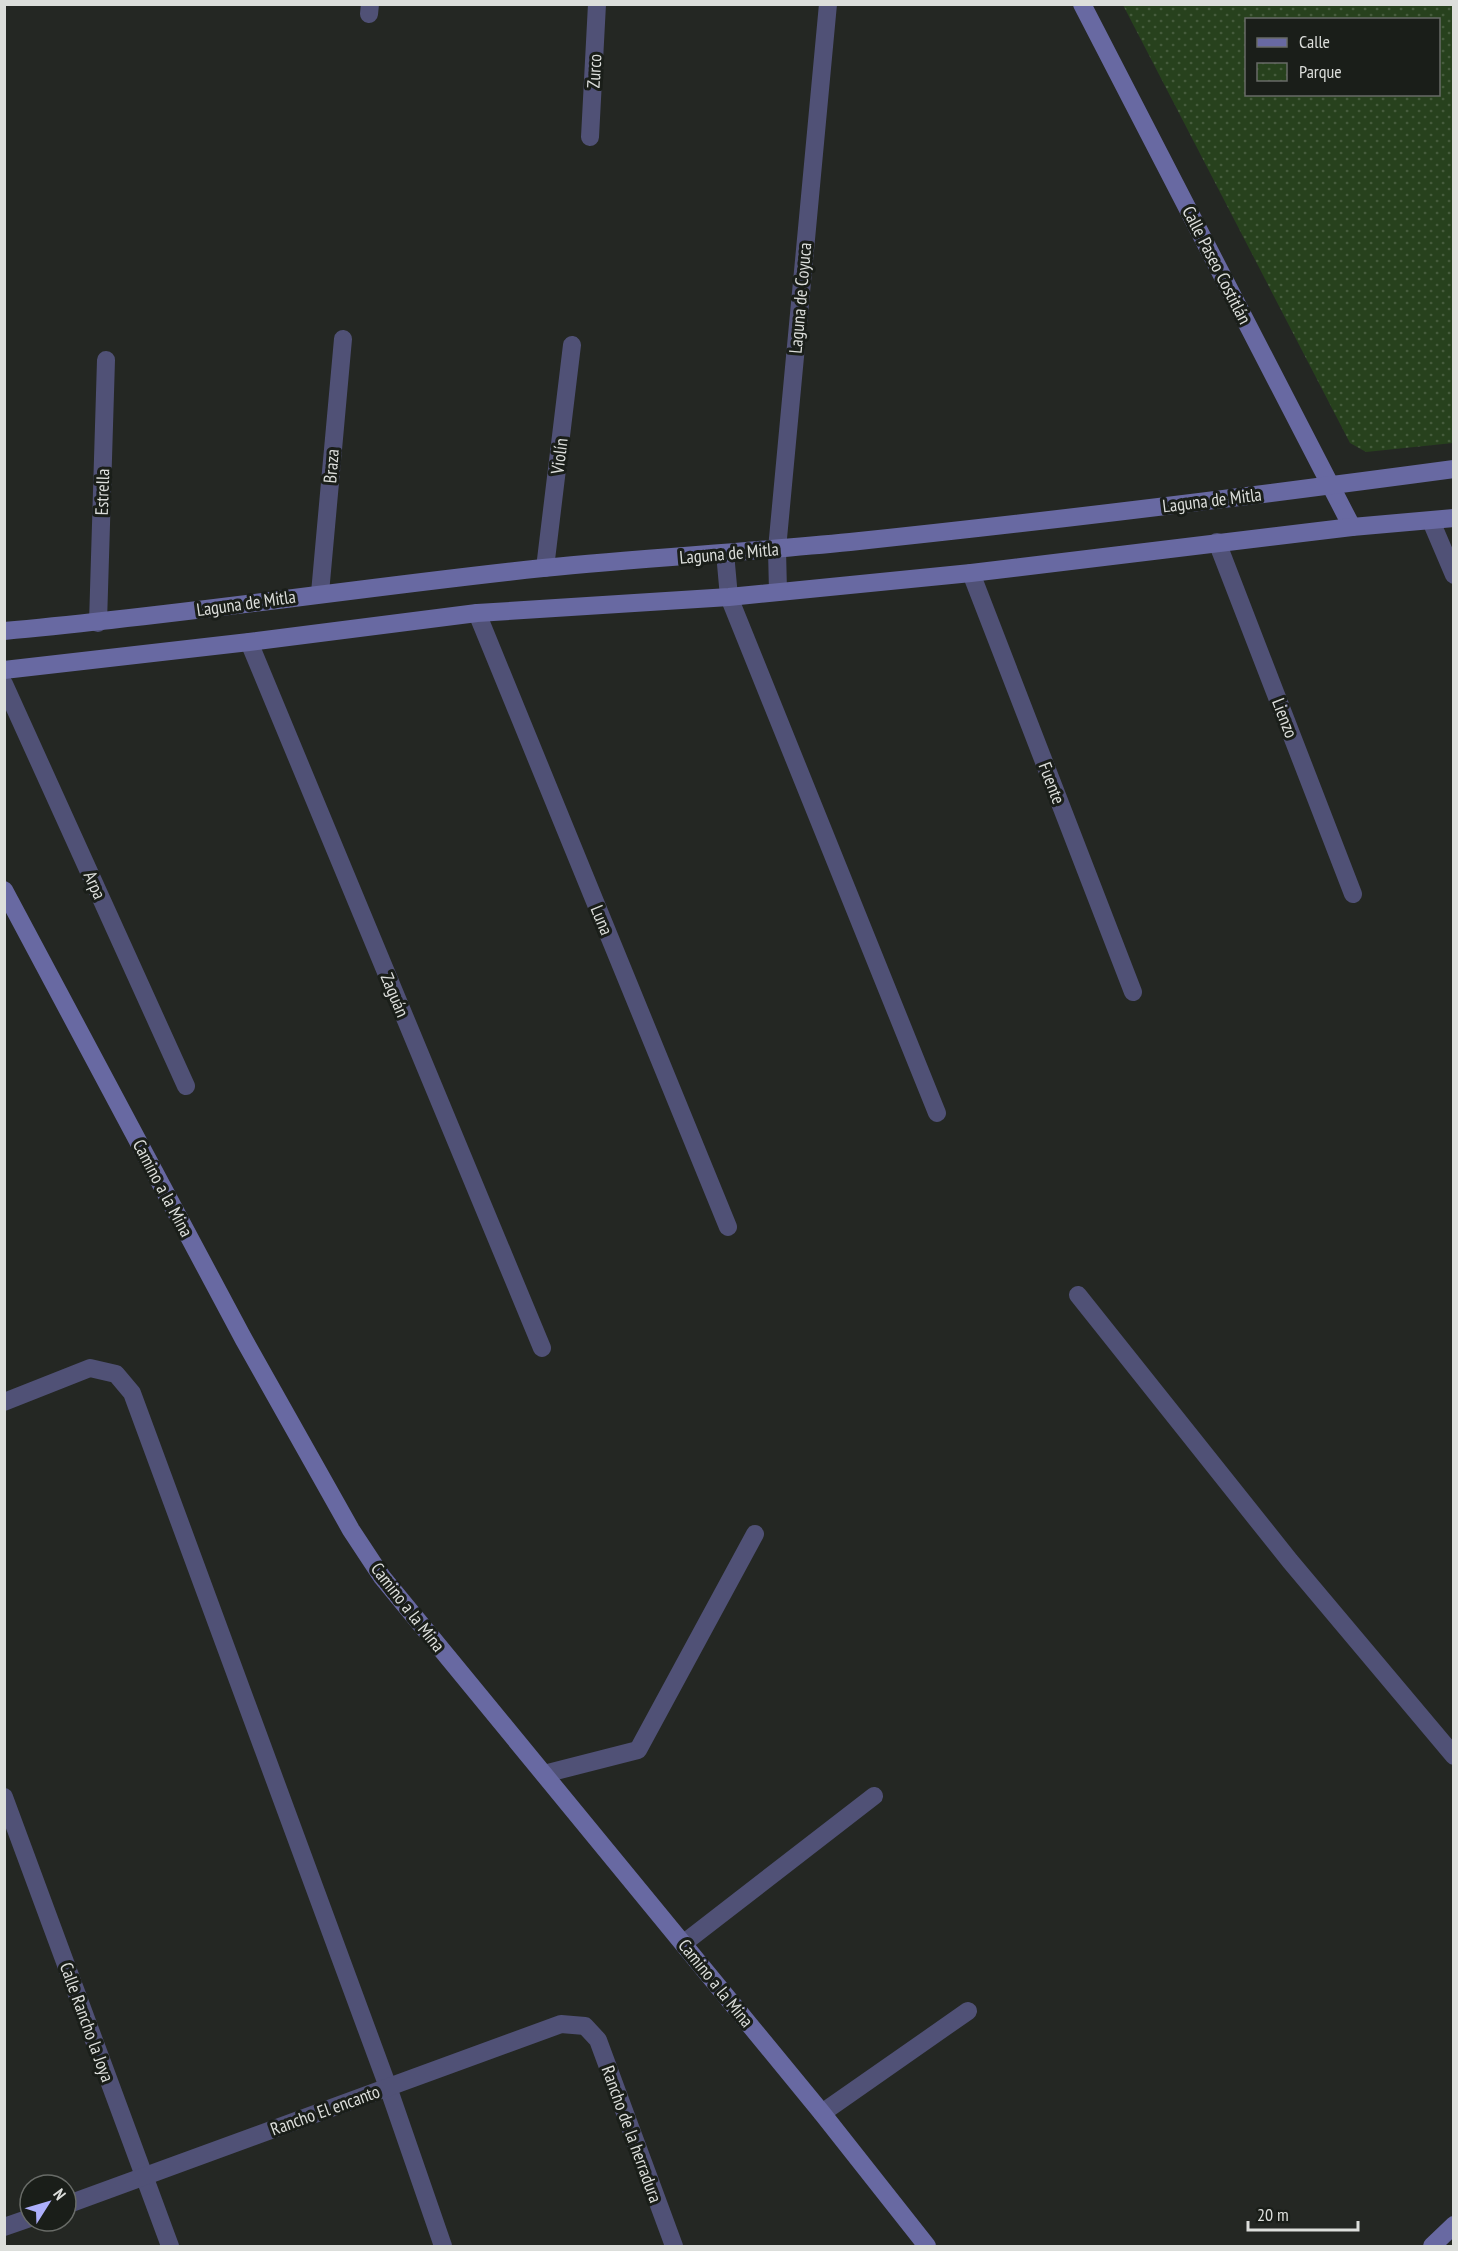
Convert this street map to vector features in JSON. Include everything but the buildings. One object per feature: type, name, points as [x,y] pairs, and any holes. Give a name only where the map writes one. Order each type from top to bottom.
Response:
[{"type":"street","name":"Zurco","points":[[590,137],[597,4]]},
{"type":"street","name":"Laguna de Coyuca","points":[[778,592],[777,549],[828,4]]},
{"type":"street","name":"Calle Paseo Costitlán","points":[[1082,4],[1352,527]]},
{"type":"street","name":"Braza","points":[[320,593],[344,339]]},
{"type":"street","name":"Violín","points":[[545,568],[572,345]]},
{"type":"street","name":"Estrella","points":[[98,623],[106,360]]},
{"type":"street","name":"Laguna de Mitla","points":[[4,632],[98,623],[320,593],[545,568],[777,549],[1454,470]]},
{"type":"street","points":[[4,670],[477,613],[729,597],[971,573],[1217,542],[1454,518]]},
{"type":"street","points":[[1431,521],[1454,575]]},
{"type":"street","name":"Lienzo","points":[[1217,542],[1353,894]]},
{"type":"street","points":[[725,553],[729,597],[937,1113]]},
{"type":"street","name":"Fuente","points":[[971,573],[1133,992]]},
{"type":"street","name":"Luna","points":[[477,613],[728,1227]]},
{"type":"street","name":"Zaguán","points":[[249,642],[542,1348]]},
{"type":"street","name":"Arpa","points":[[4,684],[186,1086]]},
{"type":"street","name":"Camino a la Mina","points":[[4,890],[243,1338],[351,1530],[382,1577],[822,2112],[927,2247]]},
{"type":"street","points":[[1078,1295],[1290,1561],[1454,1756]]},
{"type":"street","points":[[4,1402],[90,1368],[116,1374],[132,1393],[388,2087],[443,2247]]},
{"type":"street","points":[[544,1774],[638,1750],[755,1534]]},
{"type":"street","points":[[684,1943],[874,1796]]},
{"type":"street","name":"Calle Rancho la Joya","points":[[4,1797],[170,2247]]},
{"type":"street","points":[[822,2112],[968,2011]]},
{"type":"street","name":"Rancho El encanto","points":[[78,2201],[561,2024],[585,2026]]},
{"type":"street","name":"Rancho de la herradura","points":[[585,2026],[598,2040],[674,2247]]},
{"type":"street","points":[[1432,2247],[1454,2225]]},
{"type":"green space","points":[[1123,5],[1453,5],[1453,443],[1366,452],[1350,443]]}]
